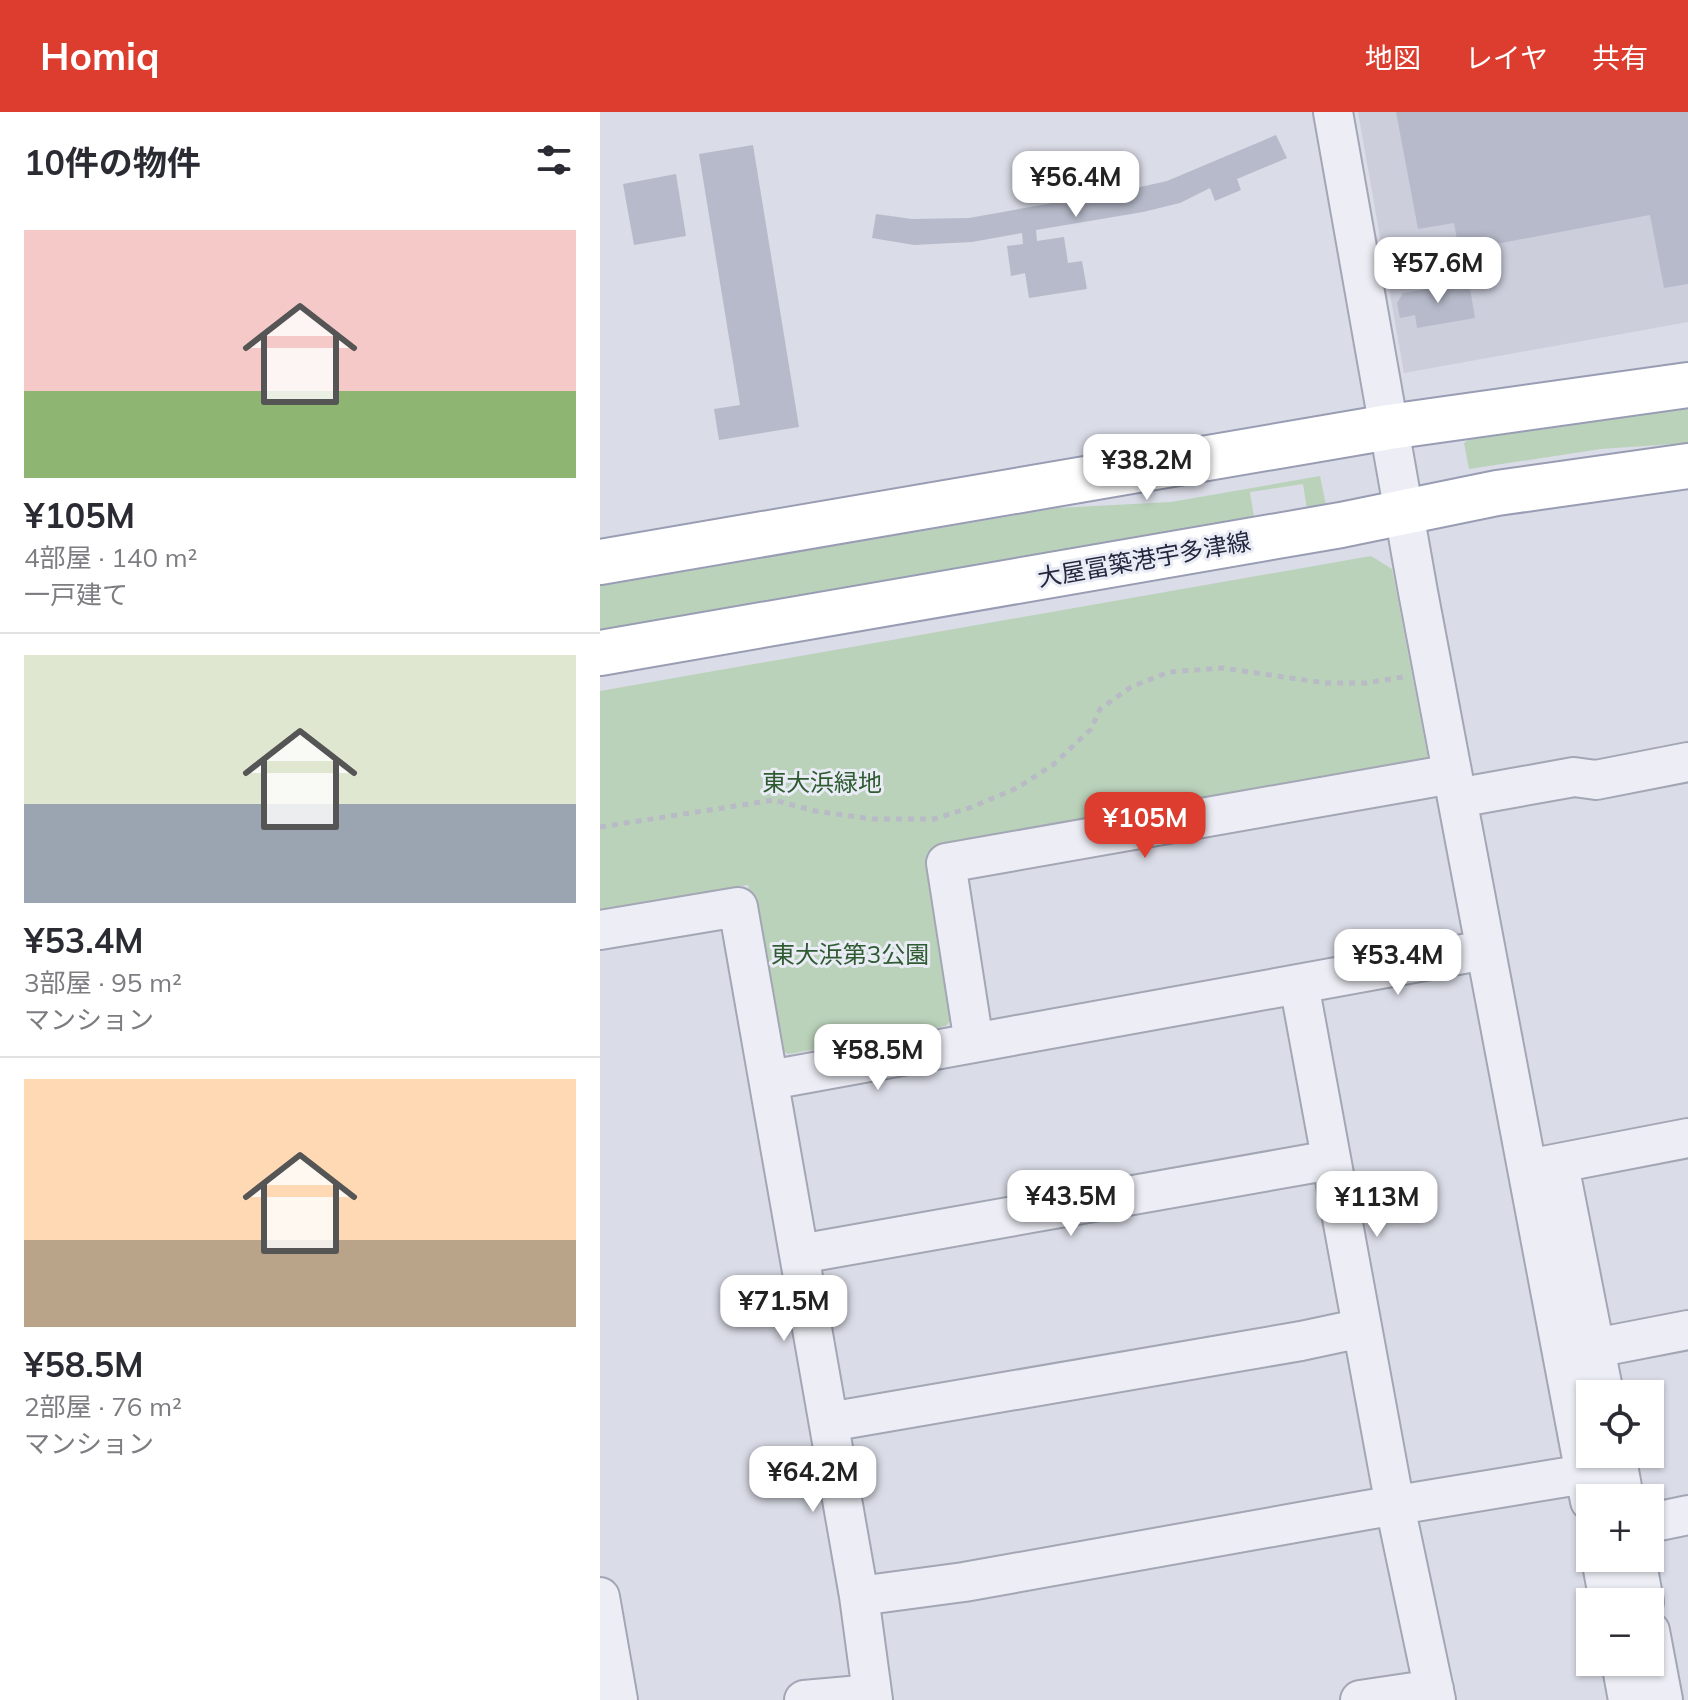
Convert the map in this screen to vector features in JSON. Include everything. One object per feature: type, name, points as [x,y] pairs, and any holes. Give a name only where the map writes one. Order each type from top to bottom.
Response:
[{"type":"main road","points":[[600,562],[1389,427],[1687,385]]},
{"type":"main road","name":"大屋冨築港宇多津線","points":[[600,653],[1497,493],[1688,466]]},
{"type":"street","points":[[859,1596],[964,1582],[1395,1506],[1597,1476],[1544,1166],[1485,950],[1333,112]]},
{"type":"street","points":[[974,1043],[946,863],[1454,786],[1574,777],[1596,780],[1688,762]]},
{"type":"street","points":[[600,930],[738,907],[859,1596],[872,1697],[804,1700]]},
{"type":"street","points":[[770,1080],[1485,950]]},
{"type":"street","points":[[1299,984],[1395,1506],[1435,1694],[1360,1700]]},
{"type":"street","points":[[1544,1166],[1688,1138]]},
{"type":"street","points":[[800,1254],[1331,1160]]},
{"type":"street","points":[[1544,1166],[1562,1180],[1601,1380]]},
{"type":"street","points":[[829,1422],[1362,1328]]},
{"type":"street","points":[[1595,1348],[1688,1330]]},
{"type":"street","points":[[1664,1520],[1688,1515]]},
{"type":"street","points":[[600,1597],[618,1700]]},
{"type":"street","points":[[1624,1676],[1628,1700]]},
{"type":"street","points":[[1658,1676],[1663,1700]]},
{"type":"path","points":[[600,827],[774,800],[815,811],[872,819],[934,819],[1017,788],[1054,764],[1091,729],[1100,709],[1131,687],[1169,672],[1223,668],[1325,683],[1366,683],[1415,676]]},
{"type":"shaded area","points":[[1358,112],[1688,112],[1688,322],[1404,373]]},
{"type":"green space","points":[[1688,408],[1688,443],[1601,449],[1469,469],[1464,443],[1471,438]]},
{"type":"green space","points":[[1320,476],[1327,510],[600,635],[600,586],[1057,508],[1171,502]],"holes":[[[1303,484],[1307,509],[1254,517],[1250,492]]]},
{"type":"green space","name":"東大浜緑地","points":[[1371,556],[1392,569],[1428,758],[1421,767],[927,853],[954,1015],[946,1026],[788,1054],[778,1048],[748,885],[600,909],[600,691]]},
{"type":"building","points":[[1396,112],[1688,112],[1688,284],[1664,288],[1650,215],[1459,251],[1454,223],[1418,229]]},
{"type":"building","points":[[1276,135],[1287,158],[1237,179],[1241,190],[1215,201],[1210,188],[1180,203],[1143,212],[1036,230],[1037,241],[1064,237],[1068,263],[1082,261],[1087,289],[1029,298],[1025,273],[1011,276],[1007,246],[1023,244],[1022,233],[972,242],[914,245],[872,238],[876,214],[912,219],[969,218],[1136,188],[1167,181]]},
{"type":"building","points":[[753,145],[799,427],[719,440],[714,409],[740,405],[699,154]]},
{"type":"building","points":[[676,174],[686,236],[634,245],[623,184]]},
{"type":"building","points":[[1469,282],[1475,318],[1417,328],[1415,315],[1400,318],[1397,303],[1403,293]]},
{"type":"park label","name":"東大浜第3公園","points":[[850,954]]}]
